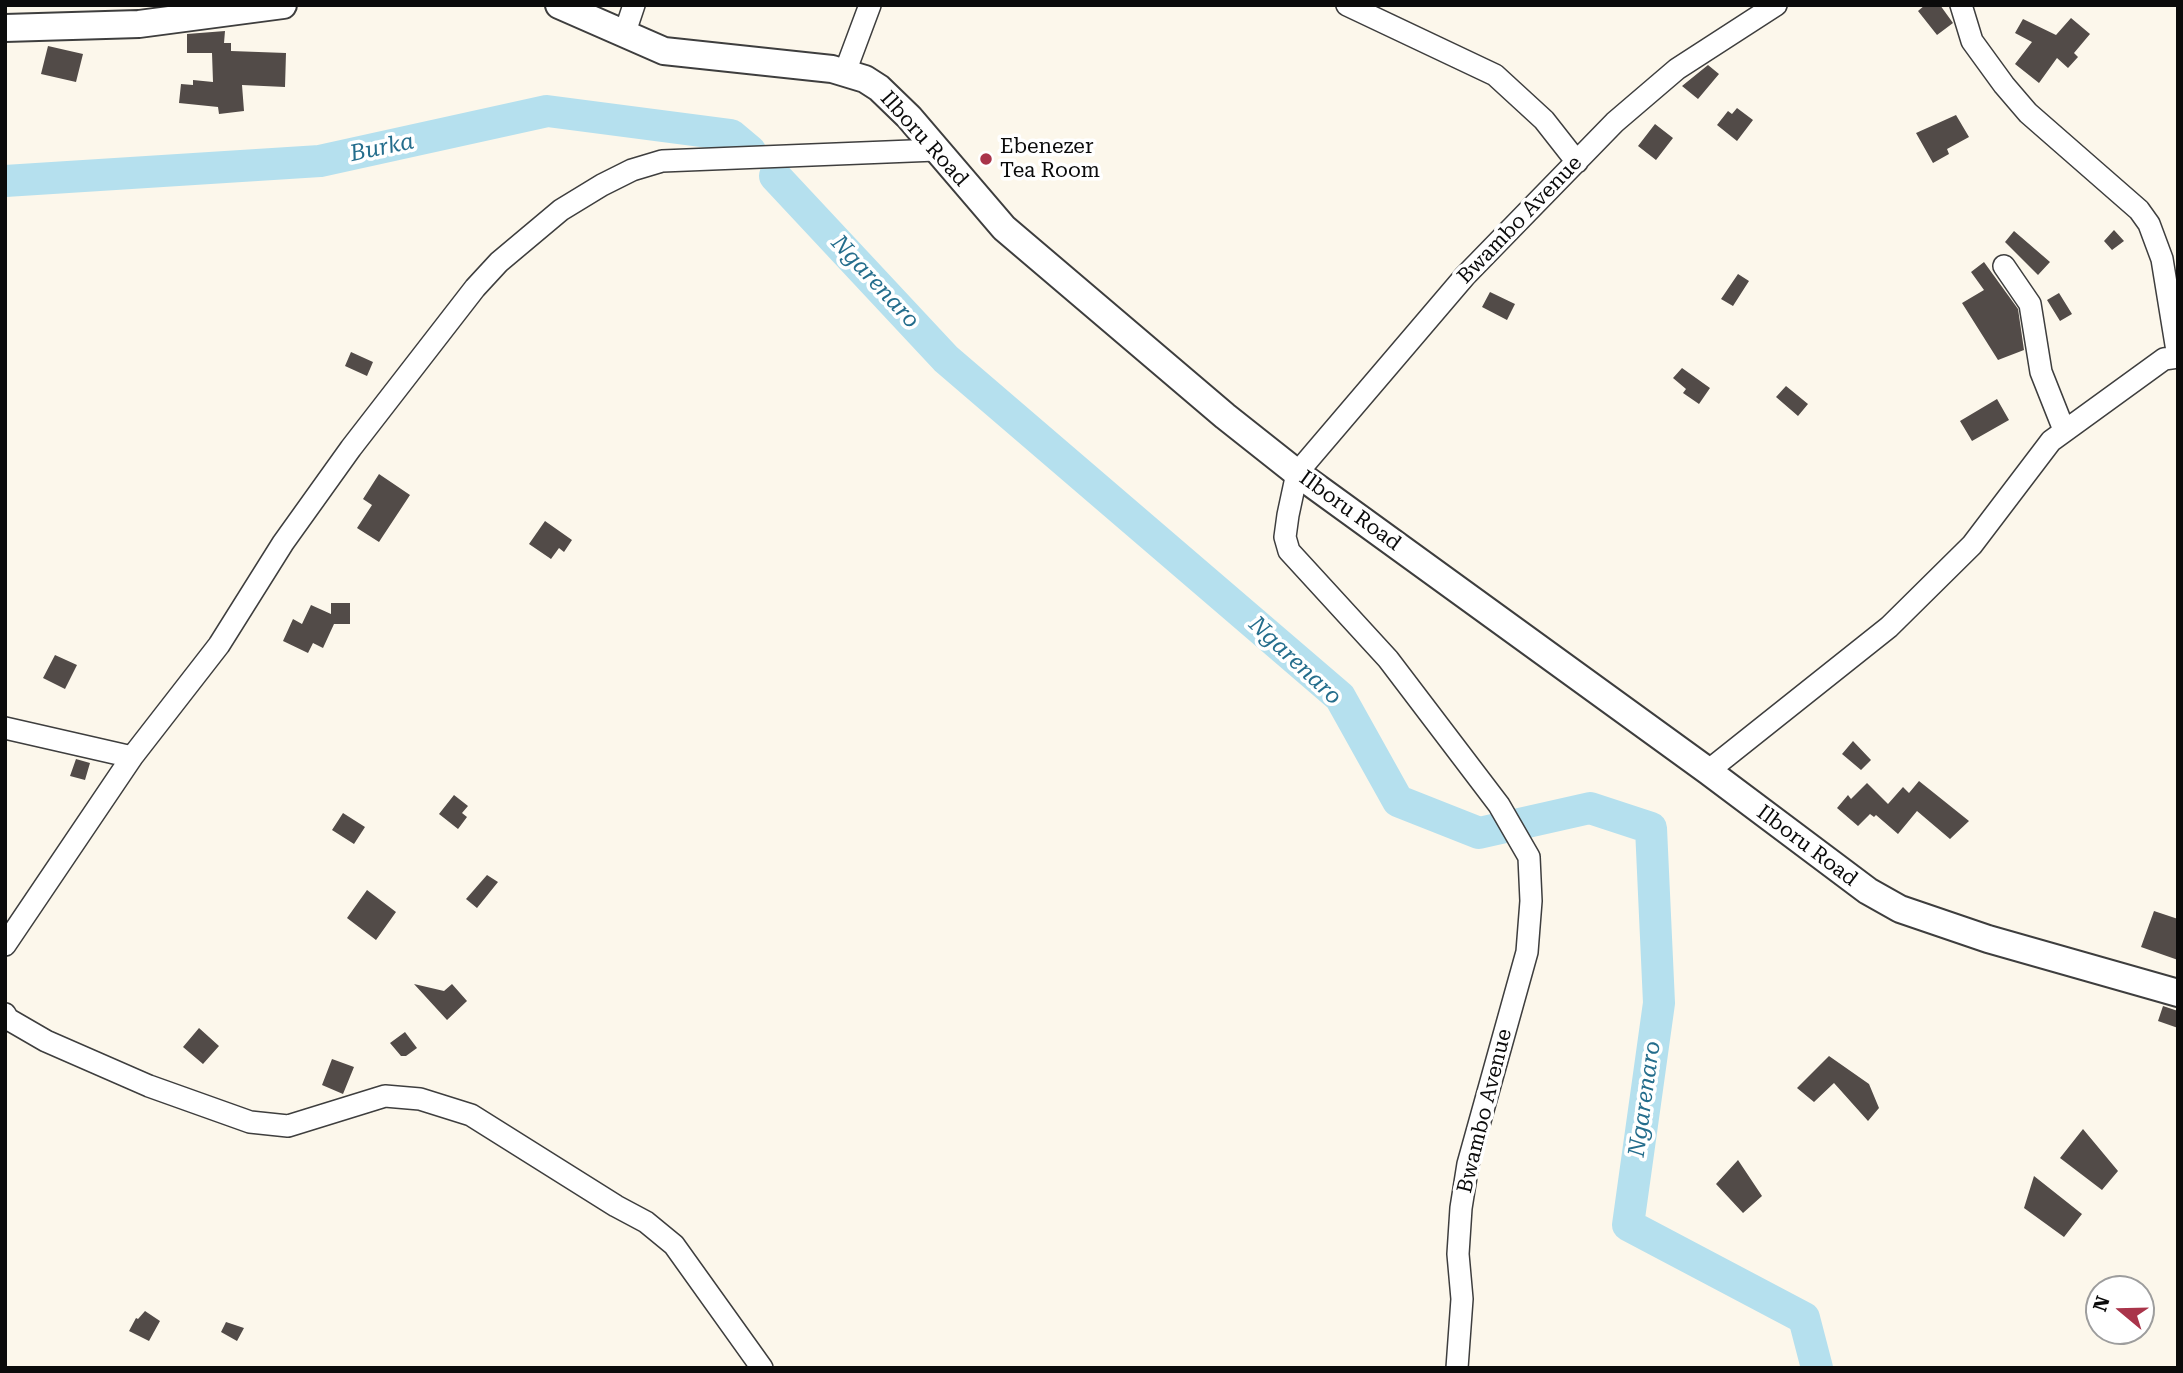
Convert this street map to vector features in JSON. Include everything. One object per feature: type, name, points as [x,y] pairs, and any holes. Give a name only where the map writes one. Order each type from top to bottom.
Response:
[{"type":"street","points":[[5,28],[139,23],[283,5]]},
{"type":"street","name":"Ilboru Road","points":[[559,5],[647,46],[688,56],[790,63],[845,72],[879,88],[984,206],[1032,253],[1215,408],[1297,473],[1708,771],[1827,863],[1900,909],[1988,939],[2178,993]]},
{"type":"street","points":[[624,36],[634,5]]},
{"type":"street","points":[[845,72],[870,5]]},
{"type":"street","points":[[1347,5],[1495,75],[1544,120],[1577,162]]},
{"type":"street","name":"Bwambo Avenue","points":[[1457,1368],[1461,1325],[1458,1254],[1461,1208],[1468,1164],[1527,952],[1531,901],[1529,857],[1499,804],[1388,659],[1289,551],[1285,537],[1287,515],[1297,473],[1465,276],[1615,122],[1677,69],[1776,5]]},
{"type":"street","points":[[1708,771],[1888,627],[1972,545],[2037,458],[2064,430],[2164,359],[2178,357],[2162,259],[2149,224],[2139,210],[2028,113],[1972,41],[1961,5]]},
{"type":"street","points":[[5,945],[132,757],[219,645],[284,543],[344,458],[475,288],[499,262],[561,210],[632,170],[662,161],[936,150]]},
{"type":"street","points":[[2004,266],[2030,304],[2041,372],[2064,430]]},
{"type":"street","points":[[5,728],[132,757]]},
{"type":"street","points":[[5,1014],[8,1019],[46,1041],[149,1086],[250,1122],[288,1126],[385,1096],[420,1099],[471,1115],[646,1222],[674,1245],[762,1368]]},
{"type":"building","points":[[1925,5],[1940,5],[1953,23],[1937,35],[1918,11]]},
{"type":"building","points":[[2071,18],[2090,34],[2074,53],[2078,57],[2068,68],[2057,58],[2039,83],[2015,64],[2032,42],[2015,33],[2023,19],[2056,35]]},
{"type":"building","points":[[225,31],[224,43],[231,43],[231,51],[286,53],[285,87],[242,85],[244,111],[219,114],[218,107],[179,103],[181,84],[193,85],[193,80],[213,82],[212,53],[187,53],[187,34]]},
{"type":"building","points":[[48,46],[83,54],[76,82],[41,74]]},
{"type":"building","points":[[1708,65],[1719,74],[1698,99],[1682,86]]},
{"type":"building","points":[[1737,108],[1753,120],[1737,141],[1717,125],[1728,111],[1732,114]]},
{"type":"building","points":[[1956,115],[1969,137],[1947,149],[1949,154],[1933,163],[1916,133]]},
{"type":"building","points":[[1655,124],[1673,138],[1656,160],[1638,146]]},
{"type":"building","points":[[2114,230],[2124,241],[2112,250],[2104,241]]},
{"type":"building","points":[[2014,231],[2050,262],[2038,275],[2005,242]]},
{"type":"building","points":[[1984,262],[2018,309],[2024,350],[1998,360],[1962,303],[1984,290],[1971,272]]},
{"type":"building","points":[[1738,274],[1749,281],[1733,306],[1721,299]]},
{"type":"building","points":[[1490,292],[1515,304],[1507,320],[1482,307]]},
{"type":"building","points":[[2059,293],[2072,314],[2060,321],[2047,300]]},
{"type":"building","points":[[351,352],[373,362],[367,376],[345,366]]},
{"type":"building","points":[[1682,368],[1710,388],[1699,404],[1683,393],[1686,389],[1673,378]]},
{"type":"building","points":[[1786,386],[1808,404],[1798,416],[1776,397]]},
{"type":"building","points":[[1997,399],[2009,420],[1972,441],[1960,421]]},
{"type":"building","points":[[379,474],[410,495],[379,542],[357,528],[372,505],[363,499]]},
{"type":"building","points":[[545,521],[572,540],[564,552],[559,548],[551,559],[529,544]]},
{"type":"building","points":[[331,603],[350,603],[350,624],[334,624],[323,648],[313,643],[308,653],[283,641],[293,619],[302,624],[311,605],[331,614]]},
{"type":"building","points":[[55,655],[77,665],[65,689],[43,678]]},
{"type":"building","points":[[1853,741],[1871,760],[1861,770],[1842,754]]},
{"type":"building","points":[[76,759],[90,763],[85,780],[70,776]]},
{"type":"building","points":[[1919,781],[1969,821],[1950,839],[1917,811],[1898,834],[1876,815],[1874,817],[1870,814],[1858,826],[1837,808],[1848,795],[1851,799],[1867,783],[1888,804],[1903,787],[1909,793]]},
{"type":"building","points":[[454,795],[468,806],[462,813],[467,817],[458,829],[439,814]]},
{"type":"building","points":[[343,813],[365,827],[354,844],[332,830]]},
{"type":"building","points":[[487,875],[498,882],[477,908],[466,899]]},
{"type":"building","points":[[367,890],[396,912],[376,940],[347,918]]},
{"type":"building","points":[[2154,911],[2178,919],[2178,960],[2141,947]]},
{"type":"building","points":[[414,984],[444,991],[452,984],[467,1001],[447,1020]]},
{"type":"building","points":[[2163,1006],[2178,1011],[2178,1028],[2158,1021]]},
{"type":"building","points":[[199,1028],[219,1046],[203,1064],[183,1047]]},
{"type":"building","points":[[405,1032],[417,1048],[406,1056],[401,1056],[390,1043]]},
{"type":"building","points":[[1829,1056],[1869,1084],[1879,1108],[1868,1121],[1834,1083],[1814,1102],[1797,1088]]},
{"type":"building","points":[[332,1059],[354,1067],[343,1094],[322,1085]]},
{"type":"building","points":[[2083,1129],[2118,1171],[2102,1190],[2060,1158]]},
{"type":"building","points":[[1738,1160],[1762,1196],[1743,1213],[1716,1184]]},
{"type":"building","points":[[2034,1176],[2082,1214],[2064,1237],[2024,1208]]},
{"type":"building","points":[[145,1311],[160,1321],[149,1341],[129,1331],[136,1318]]},
{"type":"building","points":[[226,1322],[244,1328],[237,1341],[221,1332]]},
{"type":"waterway","name":"Burka","points":[[5,181],[320,161],[547,111],[731,135],[750,151]]},
{"type":"waterway","name":"Ngarenaro","points":[[775,176],[946,359],[1340,697],[1398,801],[1479,833],[1590,808],[1651,828],[1659,1003],[1628,1225],[1804,1318],[1817,1368]]},
{"type":"place","name":"Ebenezer Tea Room","points":[[986,159]]}]
